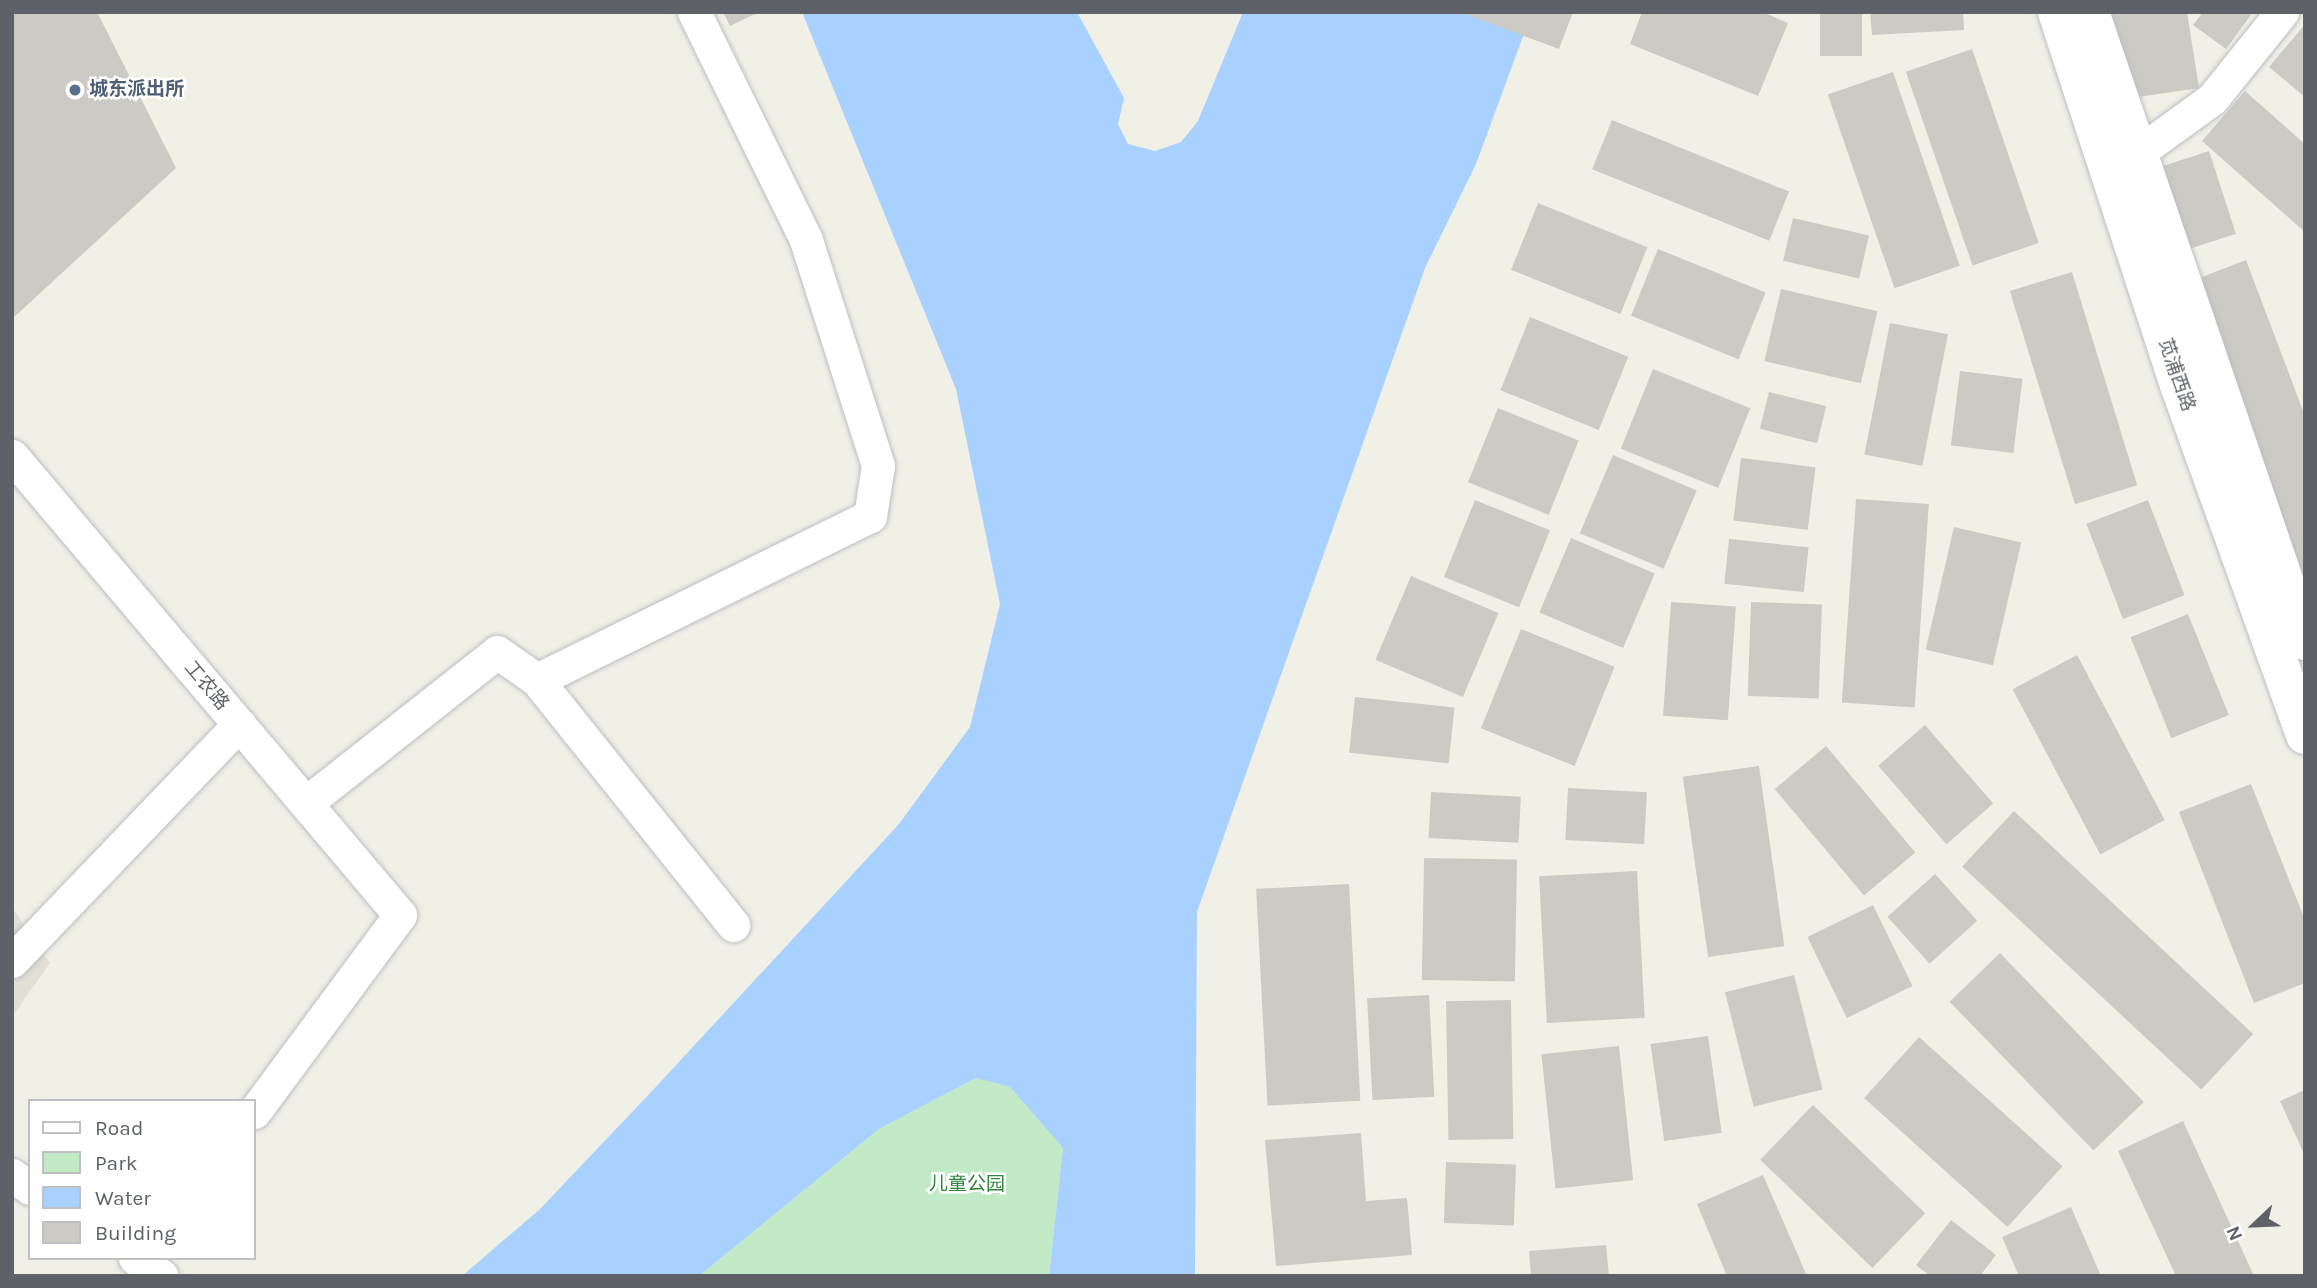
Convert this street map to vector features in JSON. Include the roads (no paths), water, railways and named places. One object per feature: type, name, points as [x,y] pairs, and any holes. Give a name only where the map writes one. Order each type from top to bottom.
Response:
[{"type":"street","points":[[537,680],[870,516],[878,466],[806,240],[694,12]]},
{"type":"street","name":"苋浦西路","points":[[2057,12],[2179,386],[2305,735]]},
{"type":"street","name":"苋浦西路","points":[[2090,12],[2305,641]]},
{"type":"street","points":[[2136,153],[2212,99],[2282,12]]},
{"type":"street","name":"工农路","points":[[12,456],[400,915],[256,1109]]},
{"type":"street","points":[[306,803],[498,652],[537,680],[733,925]]},
{"type":"street","points":[[12,961],[239,724]]},
{"type":"street","points":[[12,1175],[28,1187]]},
{"type":"water","points":[[802,12],[1077,12],[1124,98],[1118,124],[1128,144],[1155,151],[1181,142],[1198,121],[1243,12],[1532,12],[1476,164],[1425,268],[1197,912],[1195,1276],[1049,1276],[1063,1148],[1010,1087],[976,1078],[879,1129],[699,1276],[462,1276],[539,1210],[653,1090],[899,824],[970,727],[1000,604],[956,389]]},
{"type":"place","name":"城东派出所","points":[[75,90]]},
{"type":"park label","name":"儿童公园","points":[[967,1185]]}]
